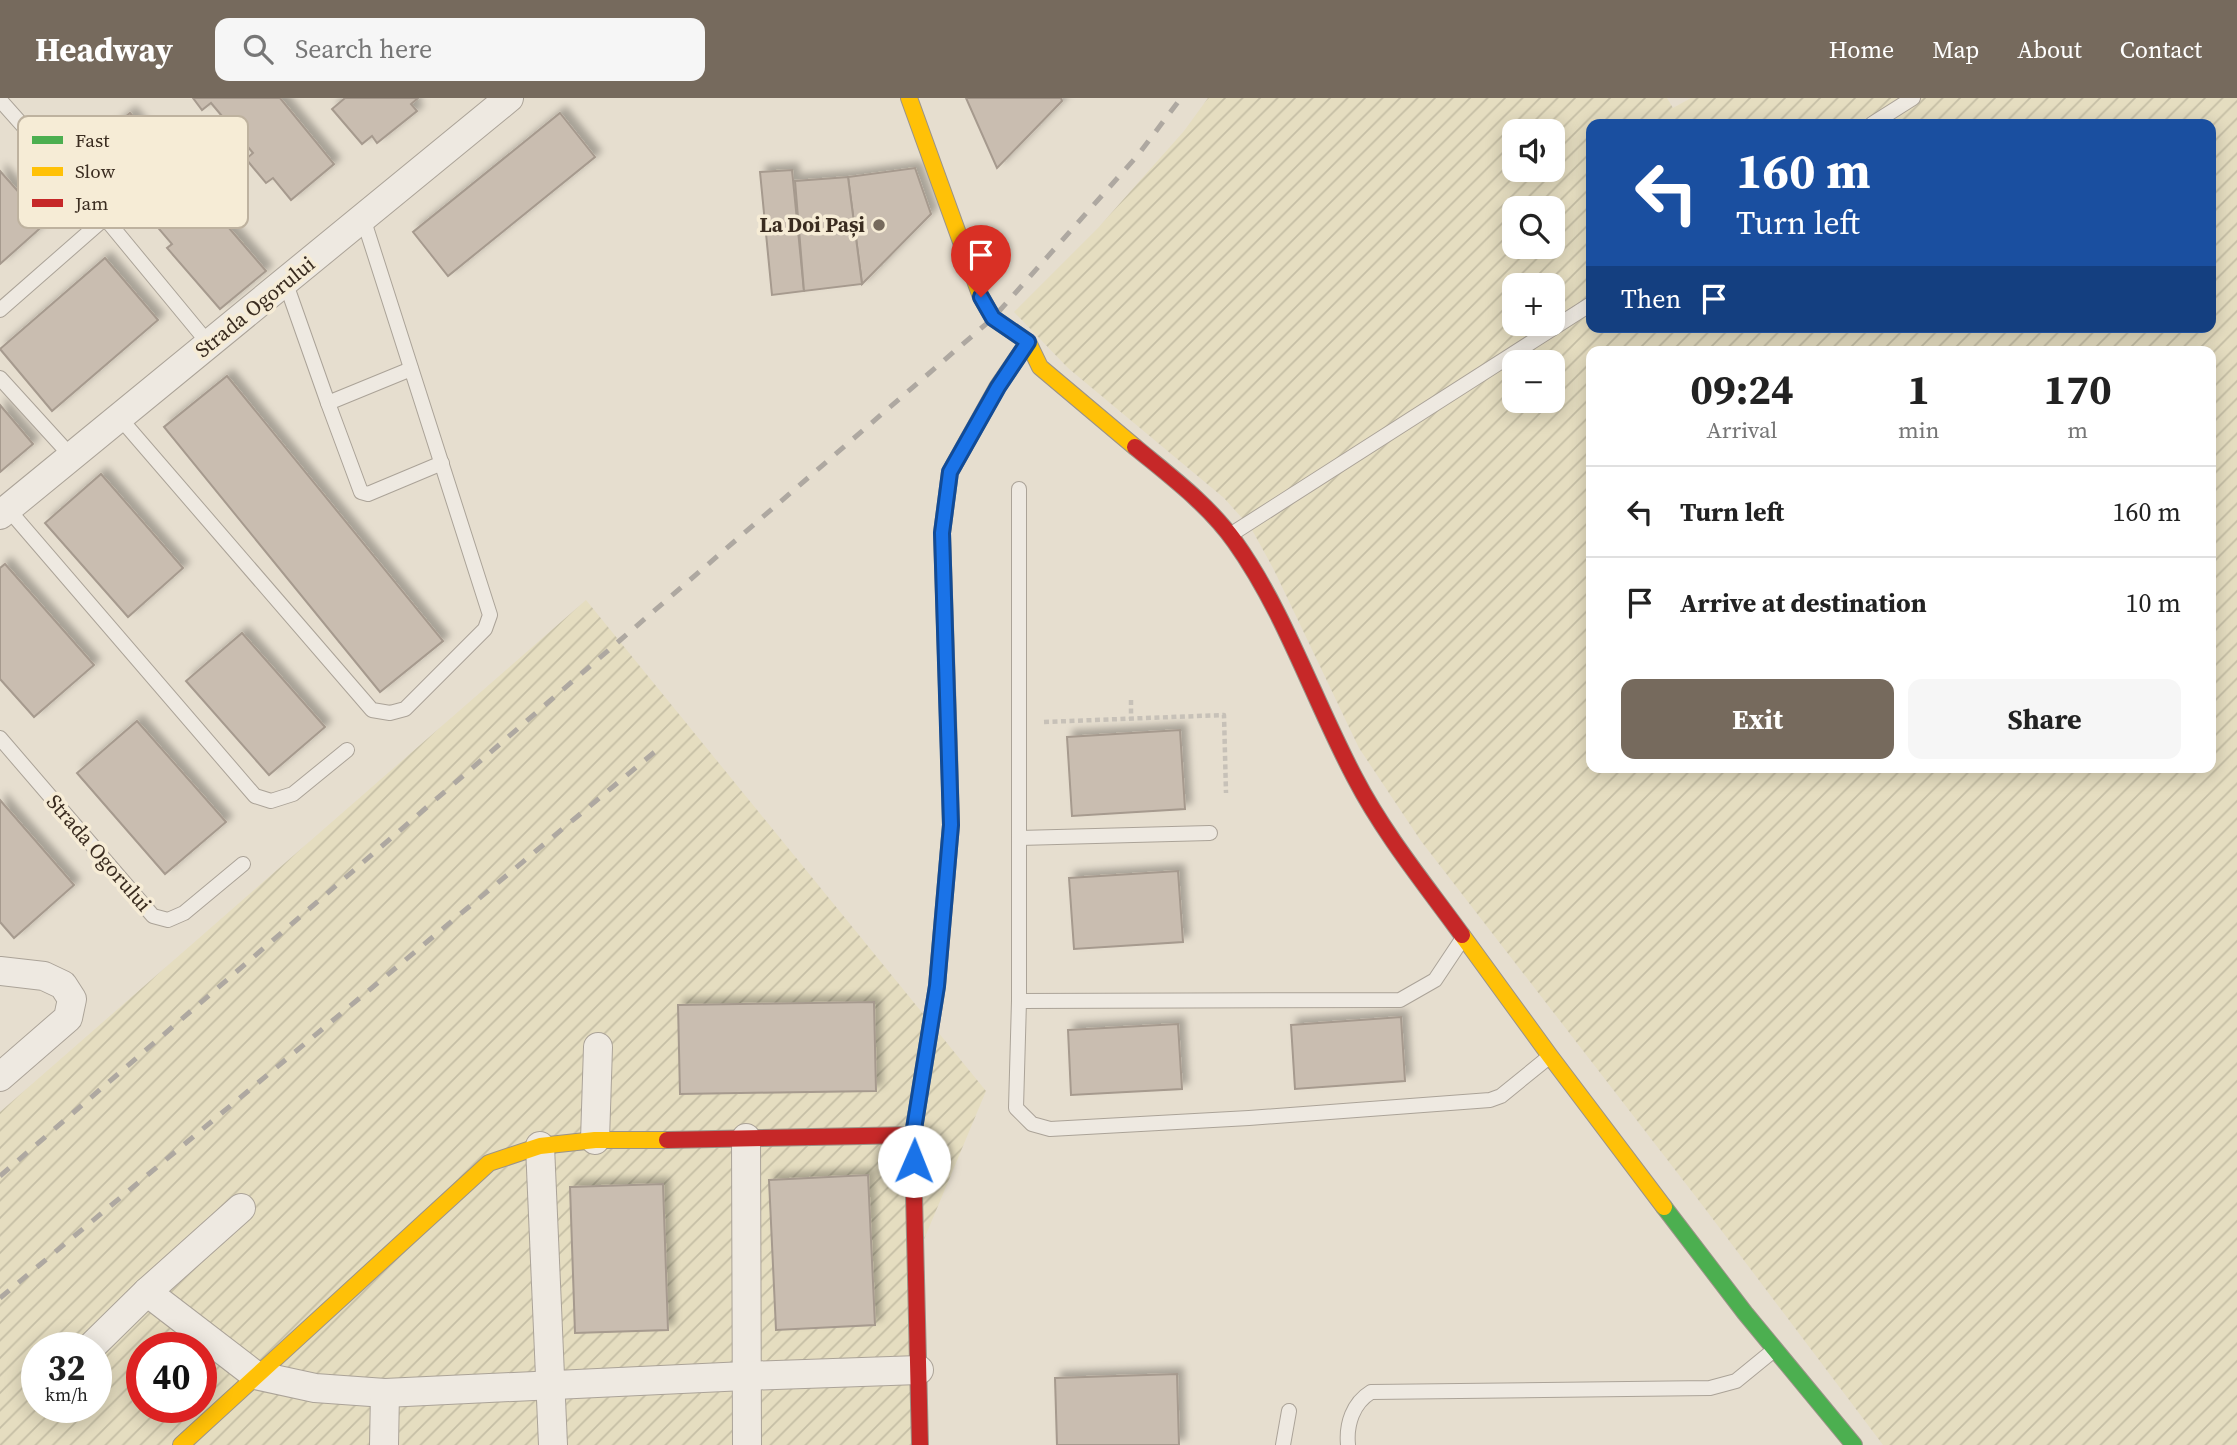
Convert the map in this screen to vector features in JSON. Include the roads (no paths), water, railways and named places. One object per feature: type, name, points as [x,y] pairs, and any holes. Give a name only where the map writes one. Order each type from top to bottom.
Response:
[{"type":"street","name":"Strada Ogorului","points":[[4,512],[509,98]]},
{"type":"street","points":[[909,98],[981,297],[993,318],[1028,342],[1040,367],[1187,491],[1230,535],[1266,593],[1371,808],[1550,1056],[1745,1313],[1854,1445]]},
{"type":"street","points":[[920,1445],[913,1135],[937,986],[951,825],[942,533],[950,472],[998,387],[1028,342]]},
{"type":"street","points":[[0,971],[44,976],[63,985],[72,999],[68,1018],[0,1077]]},
{"type":"street","points":[[595,1140],[598,1047]]},
{"type":"street","points":[[181,1445],[489,1163],[540,1146],[595,1140],[913,1135]]},
{"type":"street","points":[[746,1138],[747,1445]]},
{"type":"street","points":[[540,1146],[553,1445]]},
{"type":"street","points":[[106,1332],[241,1208]]},
{"type":"street","points":[[147,1292],[255,1375],[315,1388],[384,1393],[919,1370]]},
{"type":"street","points":[[384,1393],[384,1445]]},
{"type":"lane","points":[[1880,119],[1913,98]]},
{"type":"lane","points":[[0,100],[18,120]]},
{"type":"lane","points":[[119,417],[372,710],[390,713],[405,709],[485,629],[490,615],[363,218]]},
{"type":"lane","points":[[0,310],[96,228]]},
{"type":"lane","points":[[113,228],[209,344]]},
{"type":"lane","points":[[285,281],[360,492],[368,494],[442,463]]},
{"type":"lane","points":[[1230,535],[1586,307]]},
{"type":"lane","points":[[328,403],[411,369]]},
{"type":"lane","points":[[0,378],[71,456]]},
{"type":"lane","points":[[1019,489],[1019,1001],[1016,1108],[1031,1124],[1050,1129],[1249,1118],[1490,1100],[1501,1096],[1550,1056]]},
{"type":"lane","points":[[4,512],[255,796],[271,801],[293,794],[347,750]]},
{"type":"lane","name":"Strada Ogorului","points":[[0,738],[153,916],[168,920],[184,913],[243,864]]},
{"type":"lane","points":[[1019,838],[1210,833]]},
{"type":"lane","points":[[1019,1001],[1400,1000],[1435,980],[1464,937]]},
{"type":"lane","points":[[1348,1445],[1354,1410],[1361,1398],[1371,1392],[1710,1388],[1736,1381],[1776,1349]]},
{"type":"lane","points":[[1283,1445],[1289,1411]]},
{"type":"railway","points":[[0,1176],[993,318],[1138,155],[1181,98]]},
{"type":"railway","points":[[0,1298],[663,745]]},
{"type":"place","name":"La Doi Pași","points":[[879,225]]}]
